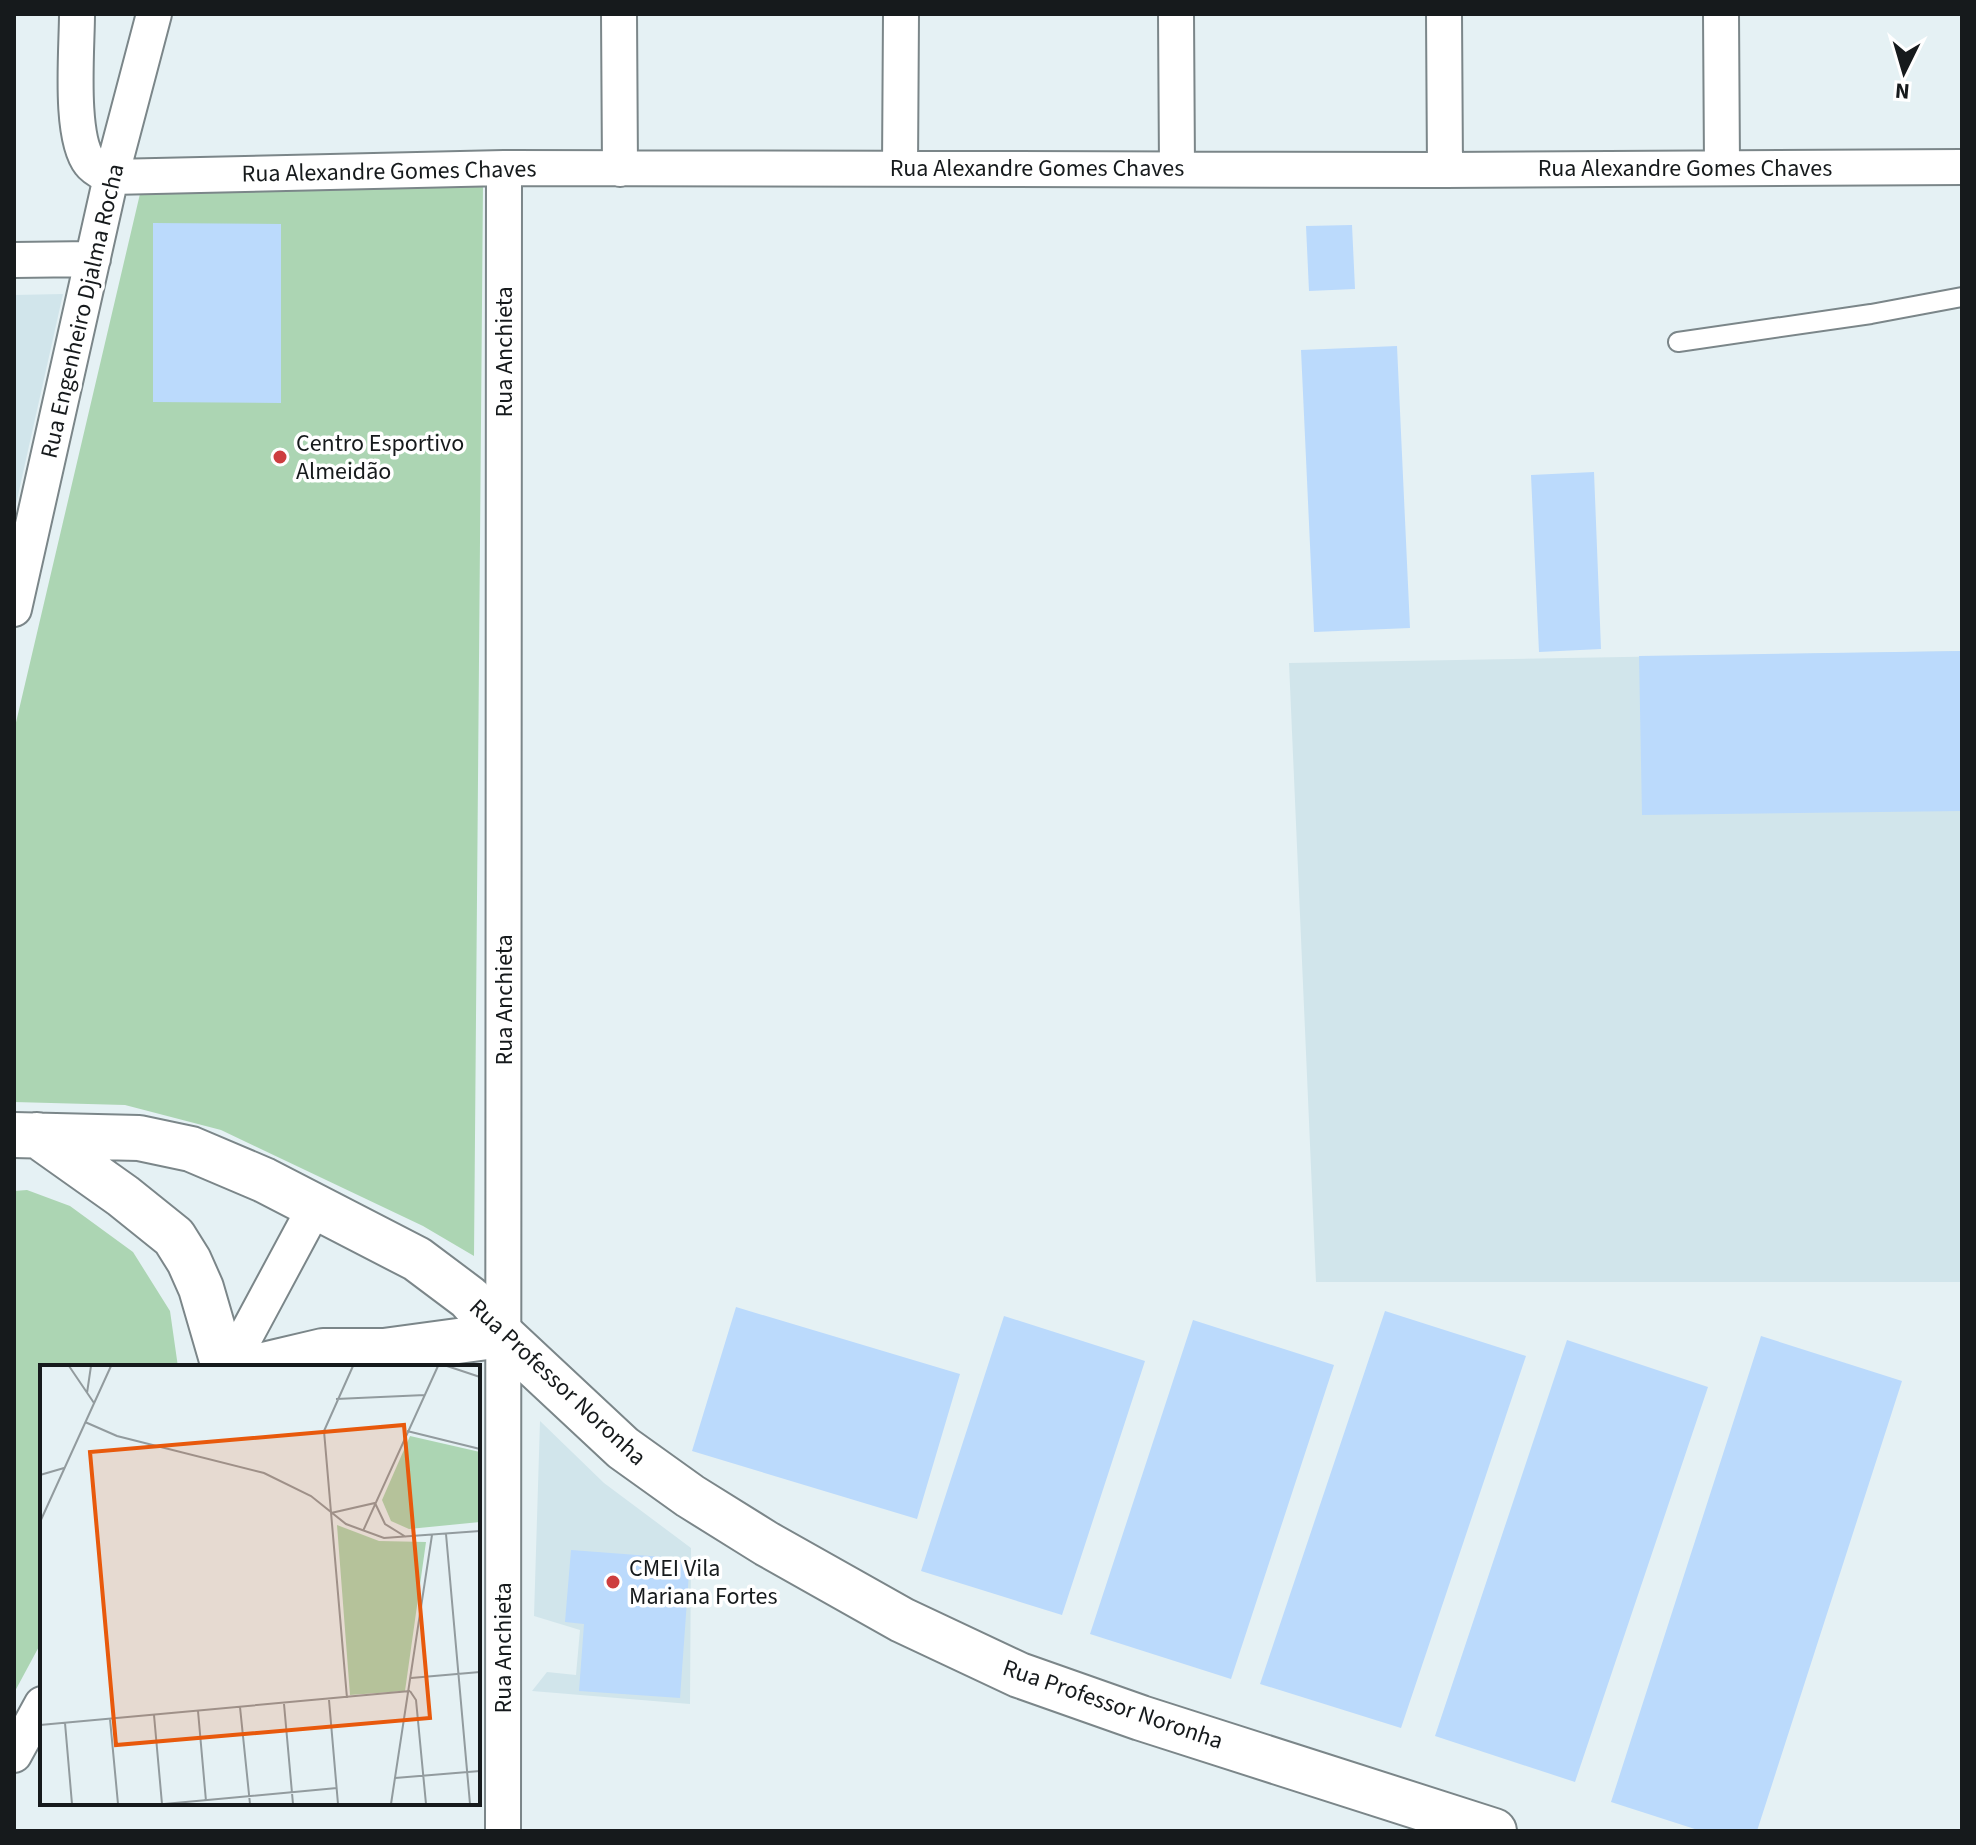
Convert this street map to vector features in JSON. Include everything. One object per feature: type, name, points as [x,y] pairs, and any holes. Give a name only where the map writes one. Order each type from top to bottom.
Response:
[{"type":"street","points":[[77,14],[77,120],[81,146],[92,167],[111,177]]},
{"type":"street","name":"Rua Engenheiro Djalma Rocha","points":[[14,609],[111,177],[154,14]]},
{"type":"street","points":[[619,14],[620,169]]},
{"type":"street","points":[[900,167],[901,14]]},
{"type":"street","points":[[1176,14],[1177,168]]},
{"type":"street","points":[[1444,14],[1445,170]]},
{"type":"street","points":[[1721,14],[1722,166]]},
{"type":"street","name":"Rua Alexandre Gomes Chaves","points":[[111,177],[504,168],[1445,170],[1962,167]]},
{"type":"street","name":"Rua Anchieta","points":[[503,1831],[504,168]]},
{"type":"street","points":[[14,260],[93,259]]},
{"type":"street","points":[[26,1135],[123,1196],[174,1237],[201,1288],[225,1365]]},
{"type":"street","name":"Rua Professor Noronha","points":[[26,1135],[139,1138],[191,1149],[316,1205],[417,1259],[469,1298],[502,1335],[623,1448],[690,1496],[767,1544],[902,1620],[1019,1675],[1141,1718],[1494,1831]]},
{"type":"street","points":[[227,1365],[316,1205]]},
{"type":"street","points":[[264,1365],[323,1351],[384,1351],[502,1335]]},
{"type":"street","points":[[14,1755],[40,1708]]},
{"type":"lane","points":[[1678,342],[1871,314],[1962,297]]},
{"type":"shaded area","points":[[63,294],[14,513],[14,295]]},
{"type":"shaded area","points":[[1962,651],[1962,1282],[1316,1282],[1289,663]]},
{"type":"shaded area","name":"CMEI Vila Mariana Fortes","points":[[540,1421],[604,1483],[691,1548],[690,1704],[532,1691],[547,1672],[576,1675],[580,1630],[534,1616]]},
{"type":"green space","name":"Centro Esportivo Almeidão","points":[[143,181],[483,184],[474,1256],[423,1226],[221,1130],[125,1105],[14,1102],[14,731]]},
{"type":"green space","points":[[27,1190],[70,1206],[133,1252],[170,1311],[178,1365],[40,1365],[40,1645],[14,1693],[14,1191]]},
{"type":"building","points":[[153,223],[281,224],[281,403],[153,402]]},
{"type":"building","points":[[1352,225],[1355,289],[1309,291],[1306,226]]},
{"type":"building","points":[[1397,346],[1410,628],[1314,632],[1301,350]]},
{"type":"building","points":[[1594,472],[1601,649],[1539,652],[1531,475]]},
{"type":"building","points":[[1962,651],[1962,811],[1642,815],[1639,656]]},
{"type":"building","points":[[736,1307],[960,1374],[917,1519],[692,1451]]},
{"type":"building","points":[[1385,1311],[1526,1356],[1401,1728],[1260,1684]]},
{"type":"building","points":[[1004,1316],[1145,1361],[1062,1615],[921,1571]]},
{"type":"building","points":[[1193,1320],[1334,1365],[1231,1679],[1090,1634]]},
{"type":"building","points":[[1761,1336],[1902,1381],[1757,1831],[1701,1831],[1611,1802]]},
{"type":"building","points":[[1567,1340],[1708,1387],[1575,1782],[1435,1736]]},
{"type":"building","points":[[571,1550],[690,1559],[680,1698],[579,1691],[584,1624],[565,1622]]},
{"type":"place","name":"Centro Esportivo Almeidão","points":[[280,457]]},
{"type":"place","name":"CMEI Vila Mariana Fortes","points":[[613,1582]]}]
